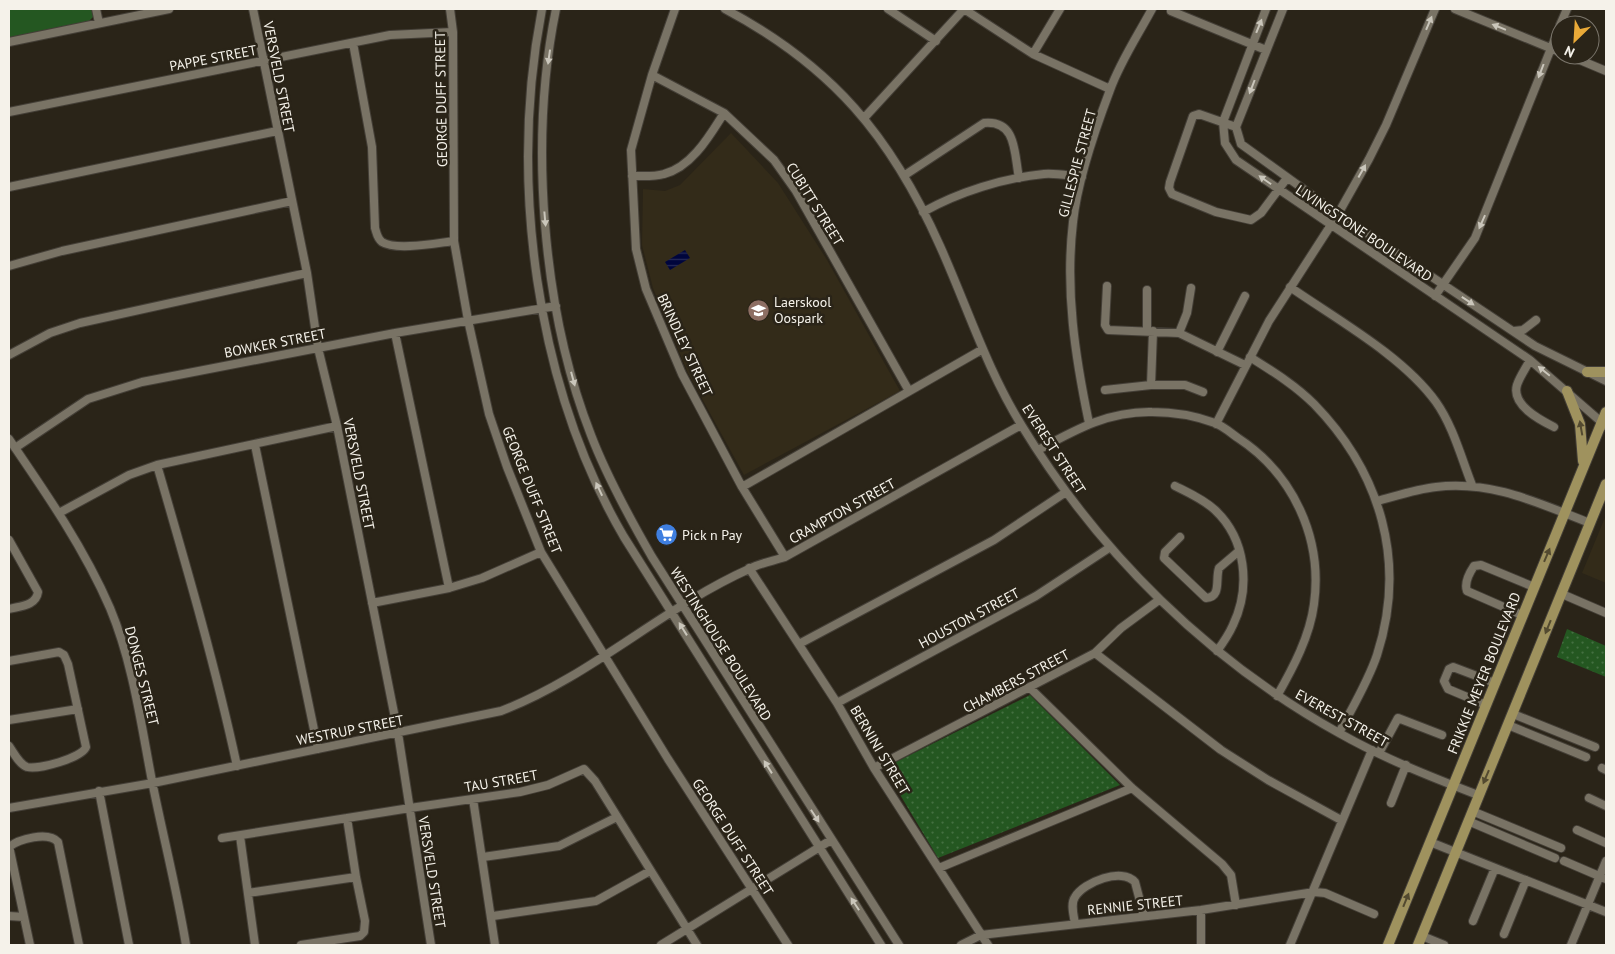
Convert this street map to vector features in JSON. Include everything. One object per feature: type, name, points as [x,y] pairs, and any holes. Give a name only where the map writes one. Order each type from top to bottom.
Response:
[{"type":"main road","points":[[1587,372],[1606,372]]},
{"type":"main road","points":[[1567,392],[1580,424],[1583,467]]},
{"type":"main road","name":"FRIKKIE MEYER BOULEVARD","points":[[1388,945],[1455,786],[1583,467],[1604,425],[1606,412]]},
{"type":"main road","points":[[1420,941],[1606,484]]},
{"type":"street","points":[[96,9],[99,23]]},
{"type":"street","points":[[9,42],[169,9]]},
{"type":"street","name":"VERSVELD STREET","points":[[253,9],[307,273],[318,348],[337,426],[398,733],[431,945]]},
{"type":"street","name":"GEORGE DUFF STREET","points":[[450,9],[453,32],[454,241],[468,320],[492,423],[507,467],[541,552],[788,945]]},
{"type":"street","name":"WESTINGHOUSE BOULEVARD","points":[[542,9],[534,59],[529,131],[534,248],[542,309],[558,380],[593,476],[619,528],[818,848],[881,945]]},
{"type":"street","name":"WESTINGHOUSE BOULEVARD","points":[[556,9],[545,92],[542,172],[546,238],[556,306],[574,382],[591,437],[631,520],[682,606],[899,945]]},
{"type":"street","name":"BRINDLEY STREET","points":[[675,9],[652,75],[635,132],[632,150],[636,249],[646,289],[662,332],[682,374],[742,487],[785,557]]},
{"type":"street","name":"EVEREST STREET","points":[[725,9],[771,35],[804,59],[833,84],[866,117],[905,175],[940,244],[983,349],[1021,424],[1066,492],[1109,548],[1159,600],[1217,651],[1277,696],[1375,752],[1478,795]]},
{"type":"street","points":[[888,9],[936,41]]},
{"type":"street","points":[[866,117],[964,9],[1033,54],[1110,89]]},
{"type":"street","points":[[1033,54],[1060,9]]},
{"type":"street","name":"GILLESPIE STREET","points":[[1089,423],[1075,354],[1070,303],[1072,223],[1082,177],[1110,89],[1152,9]]},
{"type":"street","name":"LIVINGSTONE BOULEVARD","points":[[1266,9],[1223,122],[1222,133],[1229,152],[1236,160],[1279,190],[1530,360],[1604,425]]},
{"type":"street","points":[[1282,9],[1236,127],[1199,114],[1191,119],[1169,188],[1172,194],[1246,220],[1256,218],[1287,178]]},
{"type":"street","points":[[1216,424],[1245,365],[1290,287],[1338,214],[1386,125],[1435,9]]},
{"type":"street","points":[[1435,296],[1475,238],[1550,48],[1455,9]]},
{"type":"street","points":[[1171,11],[1266,50]]},
{"type":"street","name":"PAPPE STREET","points":[[9,112],[390,35],[453,32]]},
{"type":"street","points":[[353,43],[372,147],[375,228],[378,238],[384,243],[400,246],[454,241]]},
{"type":"street","points":[[1592,65],[1606,71]]},
{"type":"street","name":"CUBITT STREET","points":[[652,75],[724,113],[774,160],[796,191],[909,391]]},
{"type":"street","points":[[632,176],[662,175],[680,167],[706,141],[724,113]]},
{"type":"street","points":[[905,175],[984,123],[991,122],[999,124],[1010,134],[1019,178]]},
{"type":"street","name":"LIVINGSTONE BOULEVARD","points":[[1236,127],[1237,136],[1241,144],[1338,214],[1535,346],[1606,381]]},
{"type":"street","points":[[9,187],[277,131]]},
{"type":"street","points":[[923,212],[961,194],[1019,178],[1054,174],[1082,177]]},
{"type":"street","points":[[9,266],[62,251],[292,200]]},
{"type":"street","points":[[9,355],[50,333],[80,323],[307,273]]},
{"type":"street","points":[[1107,286],[1104,324],[1106,328],[1179,334],[1245,365]]},
{"type":"street","points":[[1290,287],[1391,357],[1418,380],[1436,402],[1450,428],[1472,485]]},
{"type":"street","points":[[1179,334],[1187,313],[1191,288]]},
{"type":"street","points":[[1147,290],[1152,385]]},
{"type":"street","points":[[1218,352],[1245,296]]},
{"type":"street","name":"BOWKER STREET","points":[[15,448],[88,399],[142,382],[395,333],[556,306]]},
{"type":"street","points":[[1514,332],[1523,330],[1536,320]]},
{"type":"street","points":[[395,333],[449,588]]},
{"type":"street","points":[[742,487],[983,349]]},
{"type":"street","points":[[1250,357],[1278,375],[1313,403],[1351,449],[1377,501],[1386,528],[1390,562],[1386,623],[1377,656],[1365,684],[1339,733]]},
{"type":"street","points":[[1530,360],[1517,385],[1518,397],[1525,409],[1554,427]]},
{"type":"street","points":[[1105,390],[1152,385],[1185,385],[1202,392]]},
{"type":"street","points":[[1038,450],[1089,423],[1115,416],[1151,412],[1182,415],[1216,424],[1252,447],[1287,485],[1304,516],[1315,564],[1314,605],[1307,633],[1277,696]]},
{"type":"street","name":"CRAMPTON STREET","points":[[672,612],[749,568],[785,557],[1021,424]]},
{"type":"street","points":[[59,513],[130,475],[157,465],[337,426]]},
{"type":"street","name":"DONGES STREET","points":[[9,439],[59,513],[98,581],[111,610],[131,674],[186,945]]},
{"type":"street","points":[[255,445],[318,748]]},
{"type":"street","points":[[157,465],[210,651],[237,766]]},
{"type":"street","points":[[1377,501],[1436,487],[1472,485],[1516,494],[1590,523]]},
{"type":"street","points":[[1175,486],[1198,497],[1216,510],[1230,529],[1240,551],[1244,574],[1244,590],[1233,625],[1217,651]]},
{"type":"street","points":[[799,644],[994,540],[1066,492]]},
{"type":"street","points":[[1180,537],[1165,552],[1164,558],[1180,576],[1206,598],[1213,597],[1216,593],[1219,568],[1240,551]]},
{"type":"street","points":[[9,609],[32,603],[37,598],[38,592],[10,545]]},
{"type":"street","name":"HOUSTON STREET","points":[[837,702],[1036,596],[1109,548]]},
{"type":"street","points":[[372,603],[449,588],[503,570],[541,552]]},
{"type":"street","points":[[1522,615],[1467,591],[1466,584],[1472,569],[1474,566],[1481,565],[1534,587]]},
{"type":"street","name":"BERNINI STREET","points":[[749,568],[837,702],[874,768],[988,945]]},
{"type":"street","points":[[1562,594],[1606,613]]},
{"type":"street","name":"CHAMBERS STREET","points":[[874,768],[1095,653],[1121,628],[1159,600]]},
{"type":"street","name":"WESTRUP STREET","points":[[9,808],[152,783],[501,711],[572,676],[672,612]]},
{"type":"street","points":[[9,661],[56,652],[62,654],[68,664],[85,740],[85,751],[78,756],[35,768],[23,765],[9,746]]},
{"type":"street","points":[[1095,653],[1221,750],[1268,780],[1342,820]]},
{"type":"street","points":[[1486,705],[1448,689],[1444,681],[1449,669],[1453,667],[1495,683]]},
{"type":"street","points":[[1030,688],[1132,788],[1228,870],[1234,883],[1236,905]]},
{"type":"street","points":[[9,720],[78,709]]},
{"type":"street","points":[[1513,714],[1595,747]]},
{"type":"street","points":[[1290,945],[1314,892],[1342,820],[1375,752],[1398,718],[1442,735]]},
{"type":"street","points":[[1508,725],[1586,757]]},
{"type":"street","points":[[1391,802],[1406,765]]},
{"type":"street","name":"TAU STREET","points":[[222,838],[537,789],[584,769],[590,773],[697,945]]},
{"type":"street","points":[[939,868],[1132,788]]},
{"type":"street","points":[[99,791],[129,945]]},
{"type":"street","points":[[1589,798],[1606,806]]},
{"type":"street","points":[[473,799],[493,916],[495,945]]},
{"type":"street","points":[[1472,810],[1561,848]]},
{"type":"street","points":[[483,857],[559,846],[617,817]]},
{"type":"street","points":[[301,945],[360,936],[364,932],[365,921],[356,878],[348,818]]},
{"type":"street","points":[[1468,821],[1555,858]]},
{"type":"street","points":[[1577,830],[1606,843]]},
{"type":"street","points":[[30,945],[9,847],[16,842],[47,836],[58,842],[79,945]]},
{"type":"street","points":[[240,836],[254,945]]},
{"type":"street","points":[[662,945],[831,840]]},
{"type":"street","points":[[1430,842],[1606,912]]},
{"type":"street","points":[[1564,861],[1603,877]]},
{"type":"street","points":[[1571,945],[1588,904],[1603,877],[1606,861]]},
{"type":"street","points":[[1473,921],[1495,868]]},
{"type":"street","points":[[493,916],[596,901],[650,871]]},
{"type":"street","points":[[1075,924],[1072,905],[1075,896],[1088,885],[1110,877],[1122,876],[1132,879],[1137,887],[1144,916]]},
{"type":"street","points":[[248,893],[356,878]]},
{"type":"street","points":[[1504,934],[1526,880]]},
{"type":"street","points":[[1314,892],[1325,893],[1374,914]]},
{"type":"street","name":"RENNIE STREET","points":[[961,945],[981,934],[1201,910],[1314,892]]},
{"type":"street","points":[[1201,910],[1201,945]]},
{"type":"street","points":[[9,916],[24,917]]},
{"type":"street","points":[[1420,941],[1444,945]]},
{"type":"shaded area","name":"Laerskool Oospark","points":[[731,133],[778,183],[827,260],[900,391],[744,475],[688,373],[653,288],[642,245],[643,189],[665,191],[680,185]]},
{"type":"shaded area","points":[[685,250],[690,258],[670,270],[665,262]]},
{"type":"shaded area","points":[[1606,515],[1606,583],[1582,573]]},
{"type":"green space","points":[[9,9],[92,9],[94,16],[87,23],[9,39]]},
{"type":"green space","points":[[1567,629],[1606,646],[1606,677],[1557,657]]},
{"type":"green space","points":[[1030,695],[1120,785],[938,858],[884,768]]},
{"type":"place","name":"Laerskool Oospark","points":[[758,310]]},
{"type":"place","name":"Pick n Pay","points":[[666,535]]}]
